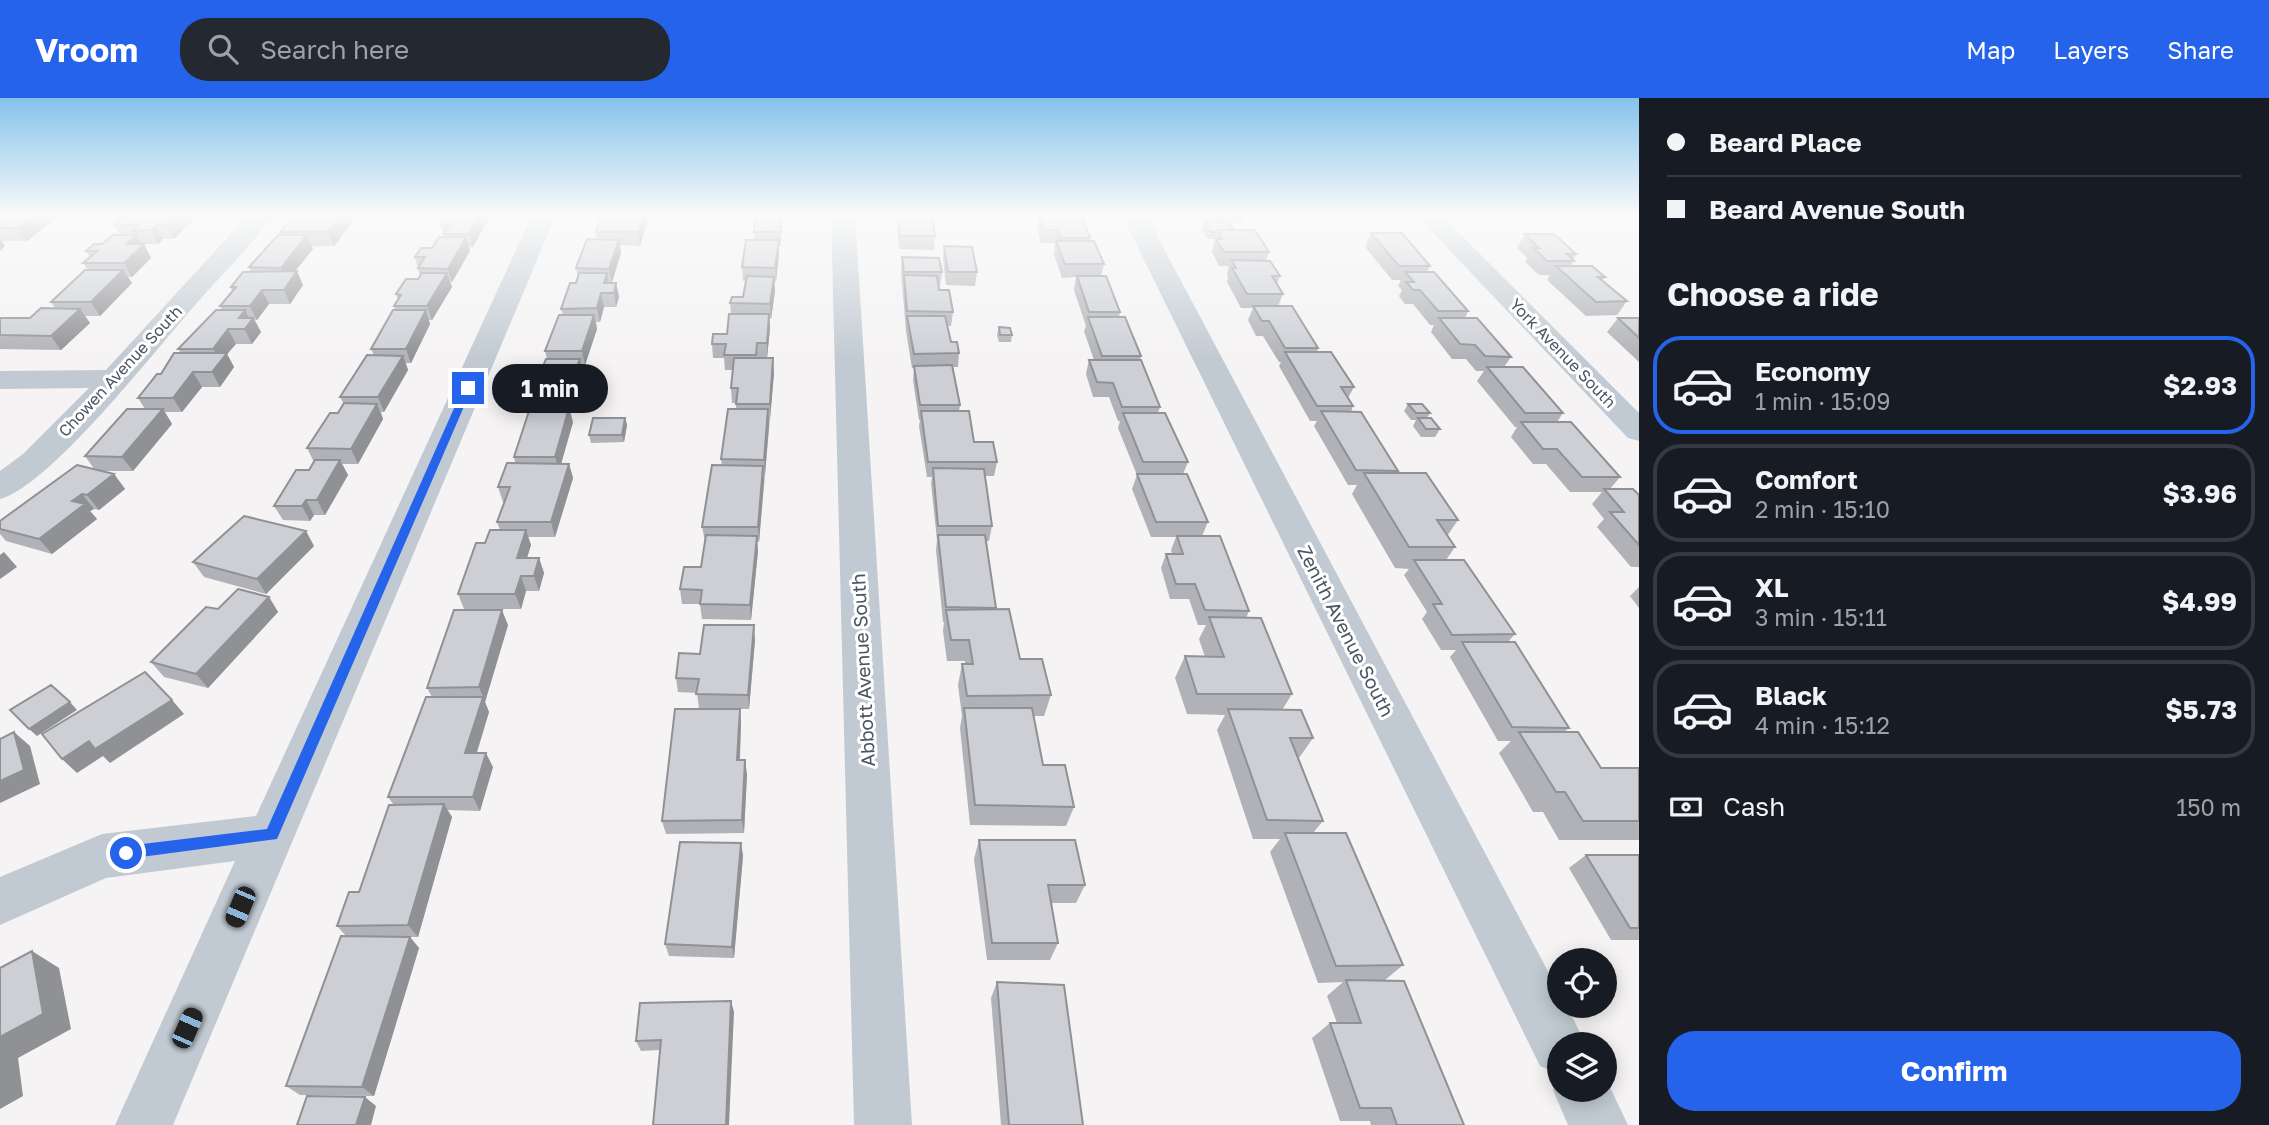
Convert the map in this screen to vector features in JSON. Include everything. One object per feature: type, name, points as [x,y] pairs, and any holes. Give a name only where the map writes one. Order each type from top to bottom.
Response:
[{"type":"street","name":"Chowen Avenue South","points":[[0,488],[35,461],[114,379],[218,263]]},
{"type":"street","points":[[144,1125],[523,263]]},
{"type":"street","name":"Abbott Avenue South","points":[[845,263],[883,1125]]},
{"type":"street","name":"Zenith Avenue South","points":[[1158,263],[1551,1032]]},
{"type":"street","name":"York Avenue South","points":[[1475,263],[1639,430]]},
{"type":"street","points":[[0,380],[114,379]]},
{"type":"street","points":[[0,901],[102,856],[272,835]]},
{"type":"street","points":[[1587,1102],[1599,1125]]},
{"type":"building","points":[[253,263],[285,263],[281,268],[249,267]]},
{"type":"building","points":[[421,263],[451,263],[448,269],[418,268]]},
{"type":"building","points":[[578,263],[611,263],[609,269],[576,268]]},
{"type":"building","points":[[743,263],[776,263],[775,268],[742,267]]},
{"type":"building","points":[[903,263],[940,263],[942,272],[904,272]]},
{"type":"building","points":[[947,263],[975,263],[977,272],[948,272]]},
{"type":"building","points":[[1065,263],[1104,264],[1065,264]]},
{"type":"building","points":[[1233,263],[1271,263],[1280,276],[1272,276],[1283,294],[1247,294],[1232,268],[1236,268]]},
{"type":"building","points":[[1396,263],[1427,263],[1430,266],[1399,266]]},
{"type":"building","points":[[1556,266],[1592,266],[1605,277],[1598,277],[1627,301],[1596,302]]},
{"type":"building","points":[[85,270],[123,270],[91,302],[51,302]]},
{"type":"building","points":[[297,271],[284,290],[262,290],[250,306],[220,306],[236,287],[231,287],[243,272]]},
{"type":"building","points":[[1405,272],[1434,272],[1468,311],[1438,311],[1420,290],[1413,290],[1406,282],[1414,282]]},
{"type":"building","points":[[422,273],[447,273],[427,306],[394,306],[401,295],[396,294],[406,279],[418,279]]},
{"type":"building","points":[[579,273],[607,273],[604,283],[616,283],[614,293],[601,293],[597,308],[561,309],[570,283],[576,283]]},
{"type":"building","points":[[904,275],[937,276],[939,290],[949,290],[953,312],[907,311]]},
{"type":"building","points":[[747,276],[774,277],[770,304],[730,303],[732,297],[743,297]]},
{"type":"building","points":[[1077,276],[1106,276],[1120,312],[1089,312]]},
{"type":"building","points":[[1253,306],[1292,306],[1318,348],[1285,348],[1269,321],[1262,321]]},
{"type":"building","points":[[41,308],[80,309],[51,336],[0,335],[0,318],[30,318]]},
{"type":"building","points":[[216,310],[245,310],[239,318],[253,318],[245,329],[228,329],[213,349],[178,349]]},
{"type":"building","points":[[393,310],[426,310],[406,349],[371,349]]},
{"type":"building","points":[[729,314],[769,314],[767,343],[757,343],[756,355],[724,355],[726,344],[712,344],[713,334],[727,334]]},
{"type":"building","points":[[559,315],[594,315],[582,351],[545,351]]},
{"type":"building","points":[[907,316],[945,316],[951,342],[957,342],[959,353],[914,354]]},
{"type":"building","points":[[1088,317],[1125,317],[1141,356],[1102,356]]},
{"type":"building","points":[[1439,318],[1477,318],[1511,357],[1485,356],[1475,345],[1460,344]]},
{"type":"building","points":[[1618,318],[1639,318],[1639,338]]},
{"type":"building","points":[[999,327],[1010,328],[1012,335],[1000,335]]},
{"type":"building","points":[[1285,352],[1331,352],[1354,387],[1341,387],[1353,406],[1317,406]]},
{"type":"building","points":[[174,353],[227,353],[212,372],[193,372],[173,398],[138,398],[157,374],[161,374]]},
{"type":"building","points":[[367,355],[403,356],[378,397],[340,397]]},
{"type":"building","points":[[734,358],[773,358],[770,404],[736,404],[738,388],[731,388]]},
{"type":"building","points":[[546,359],[580,359],[569,386],[535,385]]},
{"type":"building","points":[[1089,360],[1141,360],[1160,407],[1122,407],[1113,383],[1097,382]]},
{"type":"building","points":[[952,365],[960,405],[920,405],[914,366]]},
{"type":"building","points":[[1487,367],[1523,367],[1563,413],[1525,413]]},
{"type":"building","points":[[344,403],[377,404],[351,449],[307,448],[330,413],[338,413]]},
{"type":"building","points":[[1408,404],[1422,404],[1430,413],[1416,413]]},
{"type":"building","points":[[530,408],[569,408],[555,457],[514,457]]},
{"type":"building","points":[[127,409],[163,409],[122,457],[85,456]]},
{"type":"building","points":[[728,409],[768,409],[764,460],[721,459]]},
{"type":"building","points":[[921,411],[969,411],[974,442],[993,442],[997,462],[928,462]]},
{"type":"building","points":[[1321,411],[1361,412],[1398,471],[1356,470]]},
{"type":"building","points":[[1123,413],[1165,413],[1188,462],[1143,462]]},
{"type":"building","points":[[593,418],[625,418],[622,435],[589,435]]},
{"type":"building","points":[[1418,418],[1431,418],[1440,429],[1426,429]]},
{"type":"building","points":[[1521,422],[1571,422],[1620,477],[1582,477],[1557,449],[1543,449]]},
{"type":"building","points":[[315,460],[340,460],[317,500],[306,500],[302,506],[274,506],[296,470],[309,470]]},
{"type":"building","points":[[507,463],[569,464],[551,522],[497,522],[510,487],[498,487]]},
{"type":"building","points":[[77,465],[114,474],[87,495],[82,494],[72,501],[85,504],[39,539],[0,529],[0,521]]},
{"type":"building","points":[[712,465],[763,466],[758,527],[702,527]]},
{"type":"building","points":[[933,468],[984,469],[992,526],[938,526]]},
{"type":"building","points":[[1364,473],[1426,473],[1458,520],[1437,520],[1455,547],[1409,547]]},
{"type":"building","points":[[1137,474],[1187,474],[1208,522],[1156,522]]},
{"type":"building","points":[[1604,489],[1633,489],[1639,495],[1639,545],[1610,512],[1624,512]]},
{"type":"building","points":[[244,516],[306,531],[257,579],[193,562]]},
{"type":"building","points":[[490,530],[526,530],[517,558],[539,558],[534,576],[521,576],[515,594],[458,594],[476,543],[485,543]]},
{"type":"building","points":[[706,535],[757,536],[750,605],[700,604],[702,590],[680,589],[684,567],[701,567]]},
{"type":"building","points":[[938,535],[985,535],[996,608],[946,607]]},
{"type":"building","points":[[1177,536],[1220,536],[1249,611],[1205,610],[1195,584],[1176,584],[1166,554],[1183,554]]},
{"type":"building","points":[[1414,560],[1464,560],[1515,634],[1452,635],[1433,604],[1442,604]]},
{"type":"building","points":[[238,589],[269,597],[196,674],[151,662],[206,607],[218,609]]},
{"type":"building","points":[[1009,609],[1020,659],[1042,659],[1051,695],[967,696],[962,664],[973,664],[969,640],[951,640],[946,610]]},
{"type":"building","points":[[454,610],[502,610],[479,687],[427,688]]},
{"type":"building","points":[[1209,617],[1261,618],[1292,694],[1197,694],[1185,656],[1224,657]]},
{"type":"building","points":[[704,625],[754,625],[748,695],[696,694],[699,679],[676,678],[679,653],[700,654]]},
{"type":"building","points":[[1462,642],[1515,642],[1569,728],[1512,727]]},
{"type":"building","points":[[145,672],[172,700],[95,749],[89,741],[62,759],[42,734]]},
{"type":"building","points":[[51,685],[70,702],[29,729],[10,710]]},
{"type":"building","points":[[426,697],[483,697],[465,753],[486,753],[473,797],[388,797]]},
{"type":"building","points":[[964,708],[1032,708],[1043,765],[1065,765],[1074,807],[975,805]]},
{"type":"building","points":[[675,709],[740,709],[737,760],[745,760],[742,820],[662,821]]},
{"type":"building","points":[[1228,709],[1301,710],[1313,738],[1290,738],[1323,821],[1267,820]]},
{"type":"building","points":[[14,732],[24,770],[0,781],[0,739]]},
{"type":"building","points":[[1519,732],[1578,732],[1601,768],[1639,768],[1639,821],[1583,821],[1565,792],[1556,792]]},
{"type":"building","points":[[444,804],[408,925],[337,926],[349,892],[359,892],[389,805]]},
{"type":"building","points":[[1285,833],[1346,833],[1403,965],[1336,966]]},
{"type":"building","points":[[979,840],[1075,840],[1085,885],[1048,885],[1058,943],[992,943]]},
{"type":"building","points":[[680,842],[741,843],[732,947],[665,944]]},
{"type":"building","points":[[1586,855],[1639,855],[1639,928],[1630,928]]},
{"type":"building","points":[[341,936],[410,937],[362,1087],[286,1086]]},
{"type":"building","points":[[32,951],[43,1014],[0,1037],[0,968]]},
{"type":"building","points":[[1346,980],[1404,981],[1464,1125],[1397,1125],[1391,1108],[1360,1108],[1330,1023],[1361,1023]]},
{"type":"building","points":[[997,982],[1064,985],[1083,1125],[1009,1125]]},
{"type":"building","points":[[731,1001],[726,1125],[653,1125],[661,1040],[636,1041],[640,1003]]},
{"type":"building","points":[[307,1096],[365,1097],[356,1125],[297,1125]]},
{"type":"route","points":[[126,853],[272,835],[468,388]]}]
